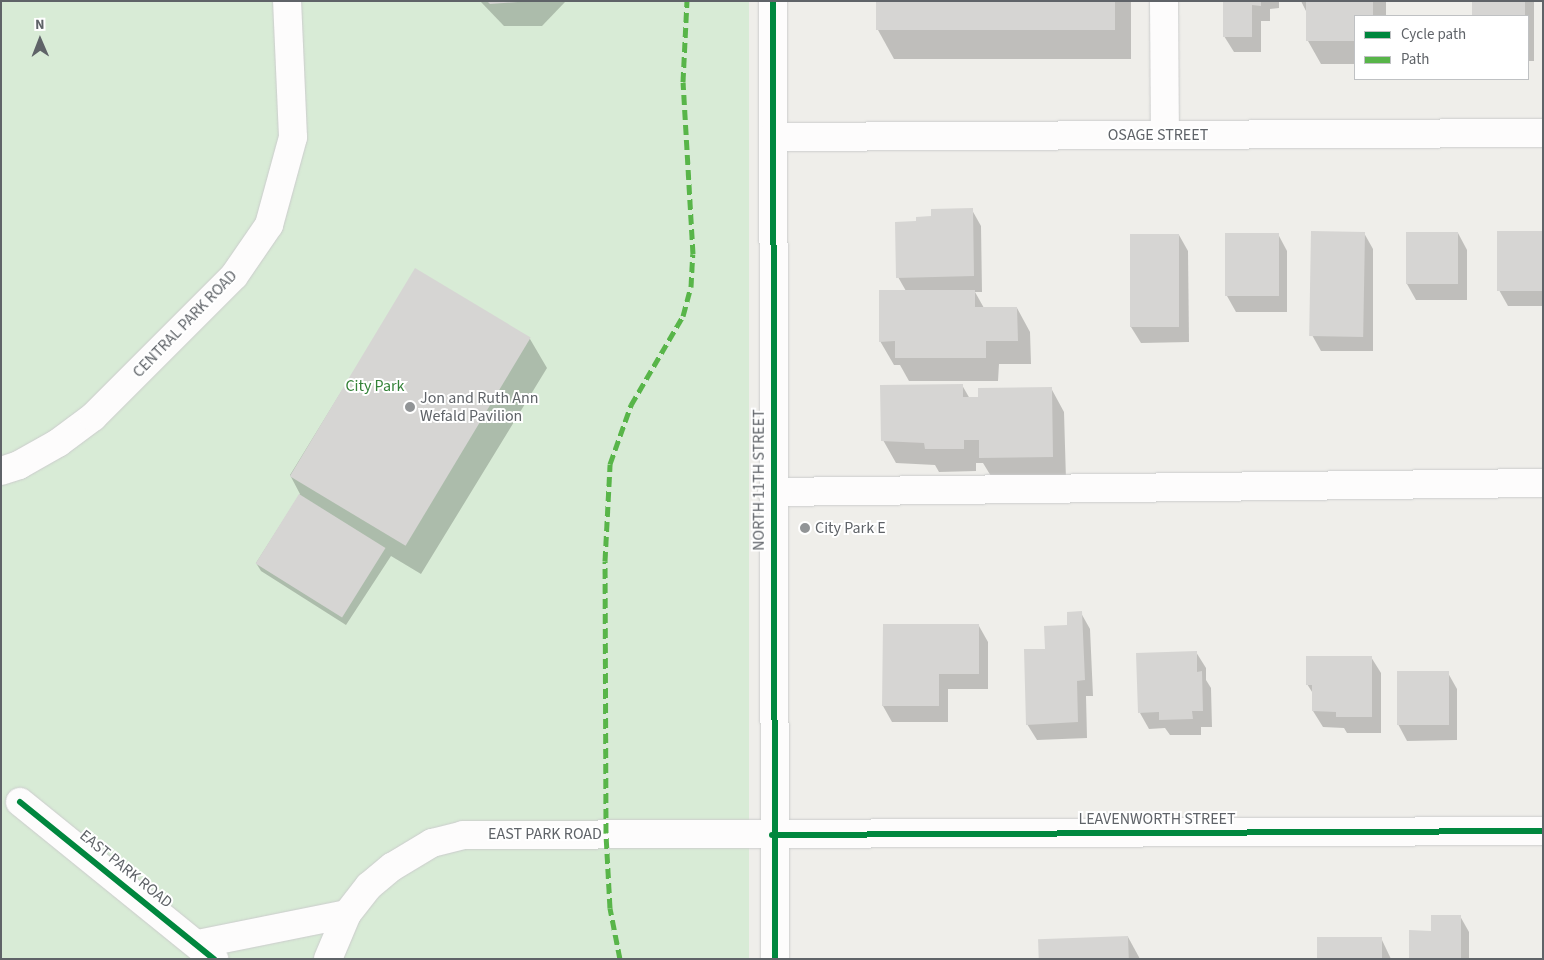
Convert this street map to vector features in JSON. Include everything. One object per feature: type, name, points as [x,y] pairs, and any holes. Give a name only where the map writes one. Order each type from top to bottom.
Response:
[{"type":"street","name":"CENTRAL PARK ROAD","points":[[1,471],[19,465],[58,443],[93,417],[234,276],[269,225],[293,138],[287,1]]},
{"type":"street","name":"NORTH 11TH STREET","points":[[773,1],[772,834],[775,959]]},
{"type":"street","points":[[1164,1],[1164,135]]},
{"type":"street","name":"OSAGE STREET","points":[[772,137],[1543,133]]},
{"type":"street","points":[[772,492],[1543,483]]},
{"type":"street","name":"EAST PARK ROAD","points":[[20,802],[206,951],[347,914]]},
{"type":"street","name":"LEAVENWORTH STREET","points":[[772,834],[1543,831]]},
{"type":"street","name":"EAST PARK ROAD","points":[[328,959],[347,914],[369,886],[392,867],[432,842],[463,834],[772,834]]},
{"type":"green space","name":"City Park","points":[[1,1],[749,1],[749,959],[1,959]]},
{"type":"building","points":[[487,1],[531,1],[490,4]]},
{"type":"building","points":[[876,1],[1115,1],[1115,30],[876,30]]},
{"type":"building","points":[[1223,1],[1261,1],[1261,6],[1252,5],[1252,37],[1223,37]]},
{"type":"building","points":[[1306,1],[1373,1],[1373,15],[1354,15],[1354,41],[1306,41]]},
{"type":"building","points":[[1472,1],[1525,1],[1525,15],[1472,15]]},
{"type":"building","points":[[973,208],[974,276],[896,278],[895,222],[916,221],[916,217],[931,216],[931,209]]},
{"type":"building","points":[[1311,231],[1365,232],[1363,337],[1309,336]]},
{"type":"building","points":[[1497,231],[1543,231],[1543,291],[1497,291]]},
{"type":"building","points":[[1406,232],[1458,232],[1458,284],[1406,284]]},
{"type":"building","points":[[1225,233],[1279,233],[1279,296],[1225,296]]},
{"type":"building","points":[[1130,234],[1179,234],[1179,327],[1130,327]]},
{"type":"building","name":"Jon and Ruth Ann Wefald Pavilion","points":[[415,268],[531,338],[406,546],[290,476]]},
{"type":"building","points":[[879,290],[975,290],[975,307],[1017,307],[1018,341],[986,341],[986,358],[895,358],[895,341],[879,342]]},
{"type":"building","points":[[963,384],[963,397],[978,397],[978,388],[1052,387],[1053,457],[979,458],[979,440],[964,440],[964,449],[925,449],[924,443],[881,441],[880,385]]},
{"type":"building","points":[[299,494],[386,548],[342,618],[256,564]]},
{"type":"building","points":[[1082,611],[1085,680],[1077,681],[1078,722],[1026,725],[1024,649],[1045,649],[1044,626],[1067,625],[1067,612]]},
{"type":"building","points":[[883,624],[979,624],[979,674],[939,674],[939,706],[882,706]]},
{"type":"building","points":[[1197,651],[1197,672],[1202,671],[1203,711],[1192,711],[1193,719],[1159,720],[1159,712],[1138,713],[1136,653]]},
{"type":"building","points":[[1306,656],[1372,656],[1372,717],[1336,717],[1336,712],[1312,711],[1312,685],[1306,685]]},
{"type":"building","points":[[1397,671],[1449,671],[1449,725],[1397,725]]},
{"type":"building","points":[[1431,915],[1461,915],[1461,959],[1409,959],[1409,930],[1431,931]]},
{"type":"building","points":[[1128,936],[1129,959],[1039,959],[1038,939]]},
{"type":"building","points":[[1317,937],[1382,937],[1382,959],[1317,959]]},
{"type":"marked path","points":[[620,959],[610,908],[606,833],[605,561],[610,464],[631,405],[683,316],[691,287],[693,254],[683,82],[687,1]]},
{"type":"cycle path","points":[[773,1],[775,959]]},
{"type":"cycle path","points":[[20,802],[214,959]]},
{"type":"cycle path","points":[[772,835],[1543,831]]},
{"type":"place","name":"Jon and Ruth Ann Wefald Pavilion","points":[[410,407]]},
{"type":"place","name":"City Park E","points":[[805,528]]}]
